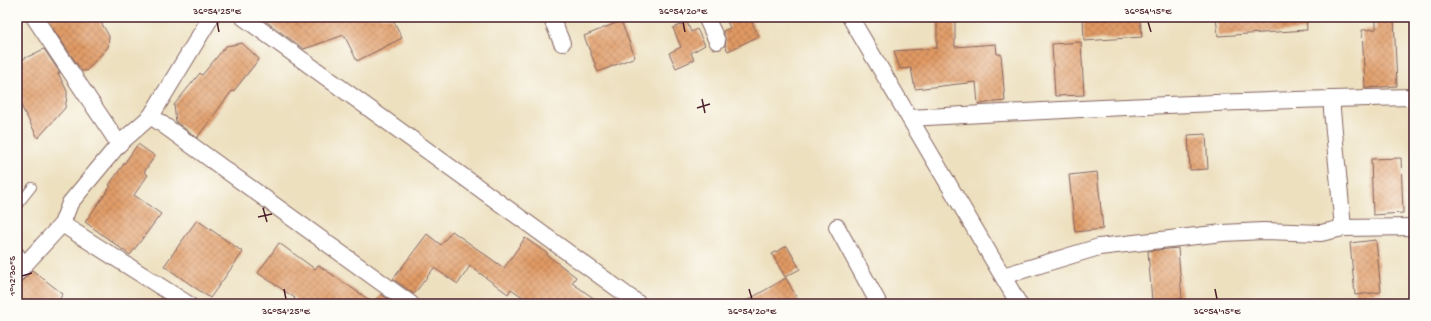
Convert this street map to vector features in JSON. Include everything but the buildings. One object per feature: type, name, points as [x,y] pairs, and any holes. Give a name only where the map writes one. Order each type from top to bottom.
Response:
[{"type":"street","points":[[34,17],[119,144]]},
{"type":"street","points":[[22,268],[62,224],[70,203],[119,144],[151,116],[211,17]]},
{"type":"street","points":[[243,17],[639,304]]},
{"type":"street","points":[[551,17],[562,43]]},
{"type":"street","points":[[706,17],[717,41]]},
{"type":"street","points":[[850,17],[1019,304]]},
{"type":"street","points":[[910,118],[1085,109],[1414,97]]},
{"type":"street","points":[[1332,99],[1343,228]]},
{"type":"street","points":[[151,116],[411,304]]},
{"type":"street","points":[[62,224],[188,304]]},
{"type":"street","points":[[837,227],[879,304]]},
{"type":"street","points":[[1003,276],[1099,247],[1223,233],[1263,231],[1320,233],[1343,228],[1414,227]]},
{"type":"lane","points":[[17,206],[32,187]]},
{"type":"lane","points":[[17,249],[22,268]]}]
